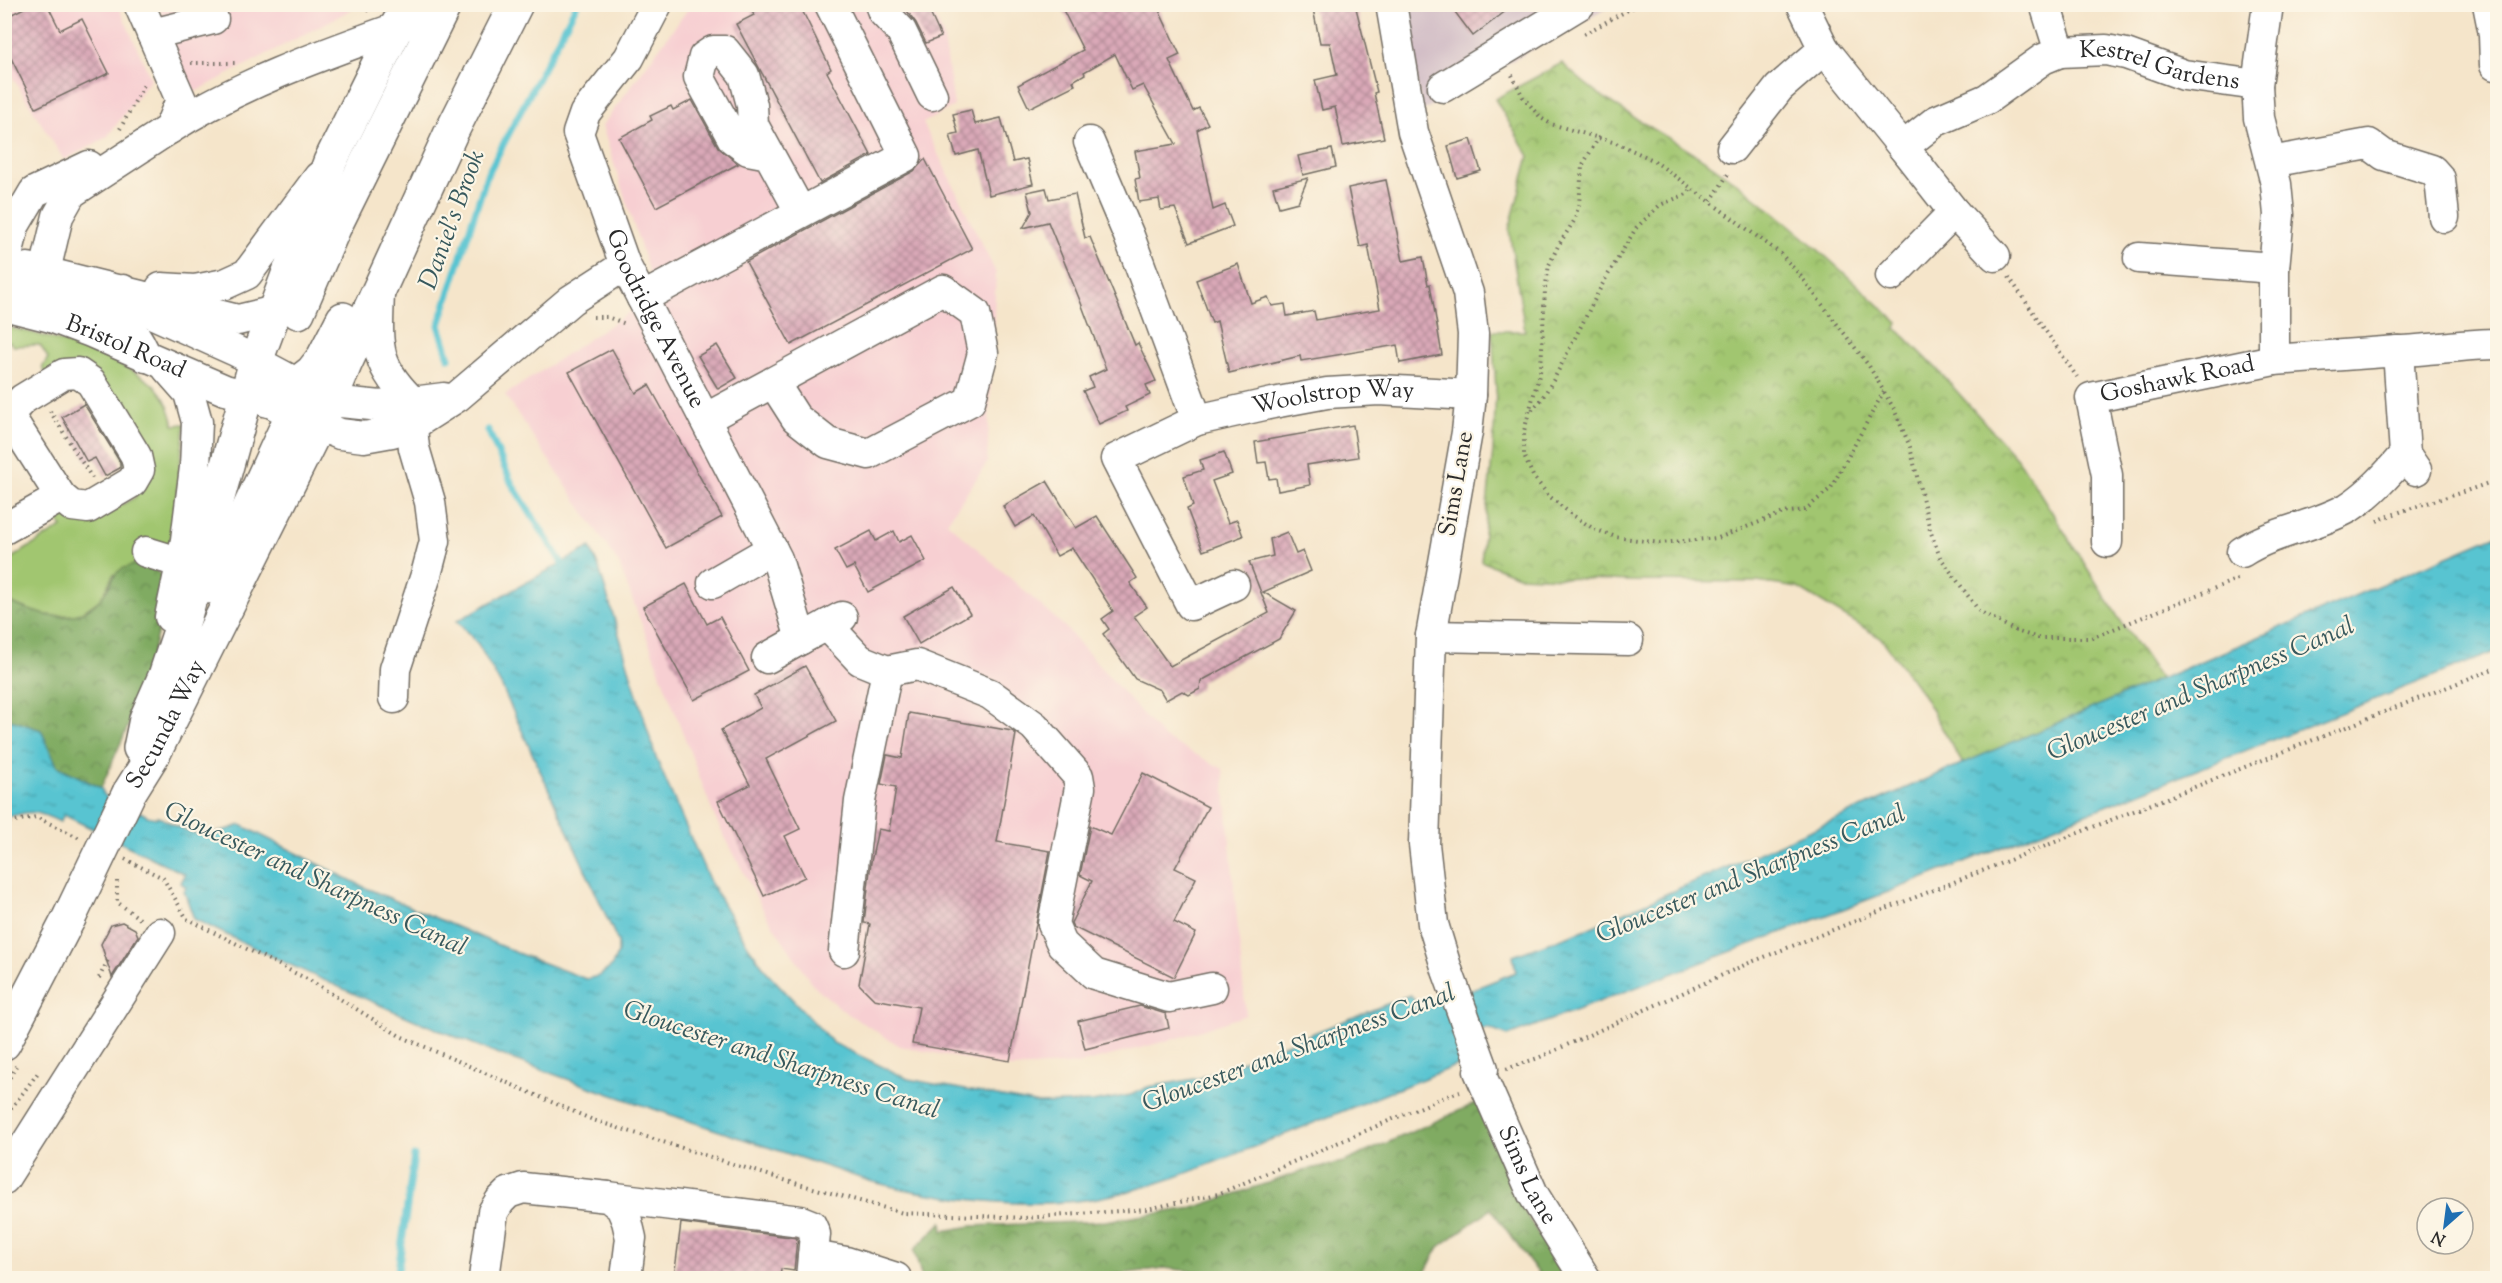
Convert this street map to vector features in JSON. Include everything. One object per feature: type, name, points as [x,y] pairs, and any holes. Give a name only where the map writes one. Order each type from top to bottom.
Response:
[{"type":"main road","points":[[165,676],[204,592],[246,515],[286,428],[317,413],[379,293],[476,83],[516,4]]},
{"type":"main road","points":[[204,592],[268,382],[334,228],[443,8]]},
{"type":"main road","points":[[268,382],[275,311],[330,162],[403,16]]},
{"type":"main road","points":[[268,382],[312,372],[323,358],[399,209],[476,83]]},
{"type":"main road","name":"Secunda Way","points":[[129,793],[147,719],[165,676],[268,382]]},
{"type":"main road","name":"Secunda Way","points":[[129,793],[154,753],[317,413]]},
{"type":"main road","points":[[4,1043],[69,918],[129,793]]},
{"type":"street","points":[[139,4],[181,100],[169,129]]},
{"type":"street","name":"Goodridge Avenue","points":[[657,4],[629,58],[585,113],[578,133],[625,265],[777,559],[801,639]]},
{"type":"street","points":[[642,298],[906,156],[830,4]]},
{"type":"street","points":[[880,4],[883,12],[901,31],[932,95]]},
{"type":"street","name":"Sims Lane","points":[[1391,4],[1413,132],[1468,293],[1473,334],[1471,395],[1431,636],[1424,844],[1433,924],[1484,1075],[1533,1194],[1586,1278]]},
{"type":"street","points":[[1443,87],[1580,4]]},
{"type":"street","points":[[1802,4],[1824,49],[1954,212],[1995,256]]},
{"type":"street","name":"Kestrel Gardens","points":[[2045,4],[2060,52]]},
{"type":"street","name":"Goshawk Road","points":[[2268,4],[2258,85],[2259,118],[2276,184],[2279,215],[2274,268],[2274,360]]},
{"type":"street","points":[[2488,4],[2496,34],[2495,65]]},
{"type":"street","points":[[4,213],[34,192],[131,139],[169,129],[213,103],[403,16],[443,8]]},
{"type":"street","points":[[152,34],[213,19]]},
{"type":"street","points":[[1732,148],[1779,88],[1824,49]]},
{"type":"street","name":"Kestrel Gardens","points":[[1903,147],[1936,121],[1987,99],[2043,60],[2060,52],[2106,50],[2126,54],[2184,75],[2258,85]]},
{"type":"street","points":[[769,154],[748,150],[733,139],[699,77],[704,57],[713,51],[725,51],[744,75],[752,105],[753,125],[769,154],[800,211]]},
{"type":"street","points":[[131,139],[71,193],[26,285],[98,308],[121,318],[139,338],[152,359],[174,375],[189,393],[197,422],[195,467],[182,563],[147,719]]},
{"type":"street","points":[[1089,142],[1129,236],[1197,420]]},
{"type":"street","points":[[2271,162],[2368,144],[2384,155],[2432,170],[2437,174],[2440,179],[2444,217]]},
{"type":"street","points":[[123,290],[153,287],[195,290],[225,284],[247,274],[330,162]]},
{"type":"street","points":[[5,265],[14,226],[34,192]]},
{"type":"street","points":[[1891,276],[1954,212]]},
{"type":"street","points":[[2139,258],[2274,268]]},
{"type":"street","name":"Bristol Road","points":[[5,265],[26,285],[123,290],[238,320],[275,311]]},
{"type":"street","points":[[123,290],[156,315],[317,413],[340,434],[364,437],[392,432],[412,411],[458,396],[571,300],[625,265]]},
{"type":"street","points":[[275,311],[315,270]]},
{"type":"street","points":[[705,419],[773,382],[943,290],[975,313],[983,353],[970,401],[869,454],[828,443],[796,418],[773,382]]},
{"type":"street","points":[[379,293],[377,333],[381,355],[387,373],[412,411],[414,447],[430,502],[435,541],[395,669],[394,698]]},
{"type":"street","name":"Bristol Road","points":[[4,305],[81,328],[225,390],[268,382]]},
{"type":"street","name":"Goshawk Road","points":[[2107,542],[2107,475],[2091,398],[2274,360],[2427,350],[2450,345],[2498,344]]},
{"type":"street","points":[[2243,564],[2259,541],[2294,530],[2347,508],[2385,478],[2411,462],[2398,351]]},
{"type":"street","points":[[71,372],[85,376],[91,382],[139,464],[137,476],[105,500],[88,508],[80,509],[72,506],[61,496],[6,415],[15,406],[64,374],[71,372]]},
{"type":"street","name":"Woolstrop Way","points":[[1234,585],[1191,605],[1116,459],[1197,420],[1327,393],[1379,390],[1471,395]]},
{"type":"street","points":[[4,530],[61,496]]},
{"type":"street","points":[[713,583],[772,549]]},
{"type":"street","points":[[146,552],[182,563]]},
{"type":"street","points":[[767,658],[834,621],[860,660],[887,671],[917,665],[990,694],[1034,726],[1078,776],[1080,788],[1053,924],[1062,944],[1094,974],[1169,997],[1212,988]]},
{"type":"street","points":[[1431,636],[1628,640]]},
{"type":"street","points":[[844,951],[860,801],[887,671]]},
{"type":"street","points":[[4,1179],[160,933]]},
{"type":"street","points":[[484,1278],[493,1212],[508,1193],[523,1188],[801,1221],[811,1225],[815,1234],[812,1267],[846,1262],[896,1278]]},
{"type":"street","points":[[608,1197],[621,1207],[631,1238],[626,1278]]},
{"type":"path","points":[[131,139],[152,70],[165,63],[242,63]]},
{"type":"path","points":[[1512,75],[1523,97],[1541,118],[1551,124],[1599,137],[1653,160],[1693,187],[1781,254],[1863,357],[1894,409],[1910,447],[1930,530],[1940,557],[1979,611],[1996,621],[2038,638],[2091,638],[2243,564]]},
{"type":"path","points":[[1599,137],[1582,166],[1579,204],[1574,221],[1558,246],[1550,265],[1545,290],[1541,368],[1532,410],[1524,431],[1524,456],[1533,476],[1549,496],[1594,529],[1616,537],[1660,543],[1718,538],[1783,513],[1805,510],[1831,488],[1884,391]]},
{"type":"path","points":[[1532,410],[1554,379],[1602,285],[1636,228],[1660,205],[1687,194],[1693,187]]},
{"type":"path","points":[[1995,256],[2091,398]]},
{"type":"path","points":[[589,318],[600,316],[621,321],[636,331],[640,337],[659,330]]},
{"type":"path","points":[[37,391],[105,500]]},
{"type":"path","points":[[2370,524],[2410,507],[2471,490],[2498,479]]},
{"type":"path","points":[[117,855],[163,878],[187,919],[311,981],[400,1036],[593,1120],[784,1180],[903,1213],[1025,1218],[1147,1209],[1218,1194],[1447,1096],[1477,1087],[1484,1075],[1538,1058],[1749,963],[2498,667]]},
{"type":"path","points":[[4,823],[36,817],[86,840]]},
{"type":"path","points":[[117,879],[117,902],[160,933]]},
{"type":"shaded area","points":[[693,4],[931,5],[944,38],[954,106],[923,123],[996,273],[987,463],[947,522],[1064,626],[1163,737],[1223,769],[1246,1015],[1178,1038],[1079,1064],[1011,1068],[900,1046],[845,1012],[813,985],[766,915],[715,818],[619,564],[505,395],[661,291],[650,276],[602,126]]},
{"type":"shaded area","points":[[5,5],[118,5],[151,79],[107,137],[64,160],[5,65]]},
{"type":"shaded area","points":[[158,5],[360,5],[195,92],[177,56]]},
{"type":"shaded area","points":[[1404,5],[1613,5],[1422,111]]},
{"type":"green space","points":[[1562,63],[1598,94],[1720,171],[1767,206],[1898,323],[1896,328],[1936,368],[2021,463],[2118,617],[2168,690],[1968,773],[1921,692],[1881,638],[1798,588],[1757,582],[1631,581],[1518,576],[1481,561],[1493,450],[1496,390],[1492,331],[1525,331],[1509,230],[1529,156],[1495,99]]},
{"type":"green space","points":[[4,327],[64,342],[131,370],[160,392],[174,425],[185,424],[171,541],[140,564],[113,575],[101,599],[78,615],[43,616],[5,600],[5,562],[62,527],[53,513],[97,518],[136,497],[95,376],[48,377],[42,368],[48,358],[40,345],[13,346],[10,342],[5,343]]},
{"type":"green space","points":[[140,564],[157,571],[164,579],[165,603],[142,694],[101,788],[57,766],[41,730],[5,718],[4,600],[41,614],[66,616],[78,614],[100,599],[117,573],[122,569]]},
{"type":"green space","points":[[1481,1101],[1500,1147],[1510,1188],[1547,1248],[1570,1278],[1542,1278],[1491,1209],[1439,1247],[1422,1278],[1251,1278],[1164,1268],[1094,1278],[922,1278],[914,1250],[942,1222],[943,1231],[971,1226],[1105,1221],[1193,1208],[1309,1169],[1344,1162]]},
{"type":"water","name":"Gloucester and Sharpness Canal","points":[[2497,535],[2497,651],[1896,889],[1508,1036],[1487,1028],[1462,1038],[1460,1064],[1206,1166],[1145,1187],[1076,1201],[1017,1203],[986,1201],[925,1193],[869,1181],[576,1082],[405,1016],[194,919],[184,891],[186,887],[181,883],[185,874],[64,815],[60,822],[33,812],[5,818],[5,718],[41,730],[57,766],[101,788],[105,796],[122,801],[147,816],[156,818],[157,816],[182,829],[206,835],[241,825],[366,888],[517,953],[586,979],[599,976],[611,967],[618,953],[618,942],[502,687],[478,644],[457,621],[590,547],[599,568],[656,758],[710,882],[748,946],[767,972],[833,1043],[908,1079],[1039,1104],[1092,1102],[1131,1095],[1148,1087],[1200,1078],[1410,995],[1422,1010],[1516,972],[1513,956],[1587,929],[1938,774]]},
{"type":"building","points":[[32,4],[47,4],[60,30],[82,19],[109,73],[36,108],[4,44],[4,18]]},
{"type":"building","points":[[766,4],[799,4],[831,69],[827,72],[871,155],[820,183],[736,24],[754,15],[752,11]]},
{"type":"building","points":[[902,4],[926,4],[941,37],[926,43],[916,23]]},
{"type":"building","points":[[1060,4],[1156,4],[1180,55],[1169,60],[1193,111],[1199,108],[1208,124],[1197,130],[1213,210],[1225,205],[1233,226],[1189,243],[1175,208],[1161,210],[1159,199],[1139,202],[1135,179],[1140,178],[1135,151],[1176,144],[1143,85],[1132,90],[1115,54],[1084,72],[1085,74],[1073,81],[1075,85],[1029,108],[1018,85],[1083,50]]},
{"type":"building","points":[[1312,4],[1355,4],[1377,92],[1374,93],[1384,138],[1343,146],[1335,107],[1322,110],[1315,80],[1337,75],[1330,43],[1320,43]]},
{"type":"building","points":[[1449,4],[1515,4],[1473,36]]},
{"type":"building","points":[[692,100],[718,147],[738,164],[656,207],[619,138],[652,120],[650,116],[671,106],[673,110]]},
{"type":"building","points":[[971,110],[975,124],[1001,118],[1013,162],[1027,159],[1033,184],[989,195],[978,150],[956,156],[950,135],[958,133],[953,114]]},
{"type":"building","points":[[1471,139],[1481,171],[1457,178],[1448,146]]},
{"type":"building","points":[[1332,149],[1336,167],[1303,175],[1298,156]]},
{"type":"building","points":[[925,159],[972,249],[791,345],[746,262],[914,171]]},
{"type":"building","points":[[1308,178],[1298,202],[1279,207],[1273,187]]},
{"type":"building","points":[[1386,180],[1403,261],[1423,257],[1442,355],[1400,363],[1397,345],[1301,361],[1300,356],[1229,373],[1217,321],[1212,323],[1196,280],[1238,264],[1251,303],[1268,297],[1272,306],[1285,304],[1287,316],[1314,311],[1316,320],[1380,309],[1368,245],[1360,247],[1348,188]]},
{"type":"building","points":[[1046,188],[1049,199],[1075,194],[1085,238],[1090,237],[1135,345],[1138,343],[1156,381],[1146,385],[1150,395],[1125,407],[1127,411],[1099,424],[1083,391],[1093,387],[1089,377],[1106,369],[1081,303],[1048,222],[1023,228],[1032,212],[1027,192]]},
{"type":"building","points":[[717,345],[737,378],[718,389],[698,356]]},
{"type":"building","points":[[612,349],[636,393],[649,385],[722,517],[666,548],[569,372]]},
{"type":"building","points":[[84,404],[120,462],[120,468],[105,476],[95,458],[87,462],[62,417]]},
{"type":"building","points":[[1353,425],[1358,457],[1307,465],[1310,485],[1278,491],[1276,478],[1269,479],[1266,462],[1258,463],[1255,442]]},
{"type":"building","points":[[1224,452],[1232,474],[1212,481],[1228,523],[1237,520],[1243,536],[1203,551],[1187,509],[1193,506],[1184,476],[1203,470],[1200,460]]},
{"type":"building","points":[[1047,481],[1076,528],[1097,516],[1137,578],[1130,583],[1147,607],[1134,616],[1170,666],[1269,613],[1249,562],[1273,556],[1270,539],[1287,532],[1296,554],[1303,551],[1311,571],[1263,592],[1296,611],[1279,639],[1201,681],[1200,689],[1189,695],[1182,691],[1166,700],[1160,690],[1135,679],[1103,634],[1109,629],[1102,619],[1113,611],[1072,548],[1057,556],[1034,516],[1015,527],[1003,506]]},
{"type":"building","points":[[871,531],[876,541],[894,531],[899,542],[912,535],[926,561],[868,592],[854,566],[846,570],[835,550]]},
{"type":"building","points":[[686,584],[707,624],[720,617],[749,671],[694,700],[643,607]]},
{"type":"building","points":[[954,587],[970,614],[919,644],[903,616]]},
{"type":"building","points":[[805,666],[836,721],[766,759],[800,829],[785,836],[805,877],[764,896],[718,801],[750,785],[721,730],[761,708],[754,695]]},
{"type":"building","points":[[909,713],[1012,731],[1016,734],[997,842],[1050,851],[1010,1061],[912,1044],[919,1007],[874,999],[859,984],[870,924],[864,923],[871,862],[878,829],[889,831],[896,787],[881,784],[887,755],[902,758]]},
{"type":"building","points":[[1143,773],[1208,807],[1175,868],[1196,878],[1174,922],[1196,933],[1174,977],[1073,927],[1071,923],[1092,881],[1080,875],[1090,826],[1111,835]]},
{"type":"building","points":[[122,922],[135,929],[138,936],[112,977],[101,944],[111,925]]},
{"type":"building","points":[[1140,1006],[1166,1014],[1169,1028],[1085,1049],[1078,1021]]},
{"type":"building","points":[[681,1223],[797,1238],[794,1271],[781,1269],[780,1278],[674,1278]]},
{"type":"waterway","name":"Daniel's Brook","points":[[449,358],[439,325],[487,175],[577,4]]},
{"type":"waterway","name":"Daniel's Brook","points":[[488,430],[512,484],[567,571]]},
{"type":"waterway","name":"Daniel's Brook","points":[[397,1278],[414,1156]]}]
